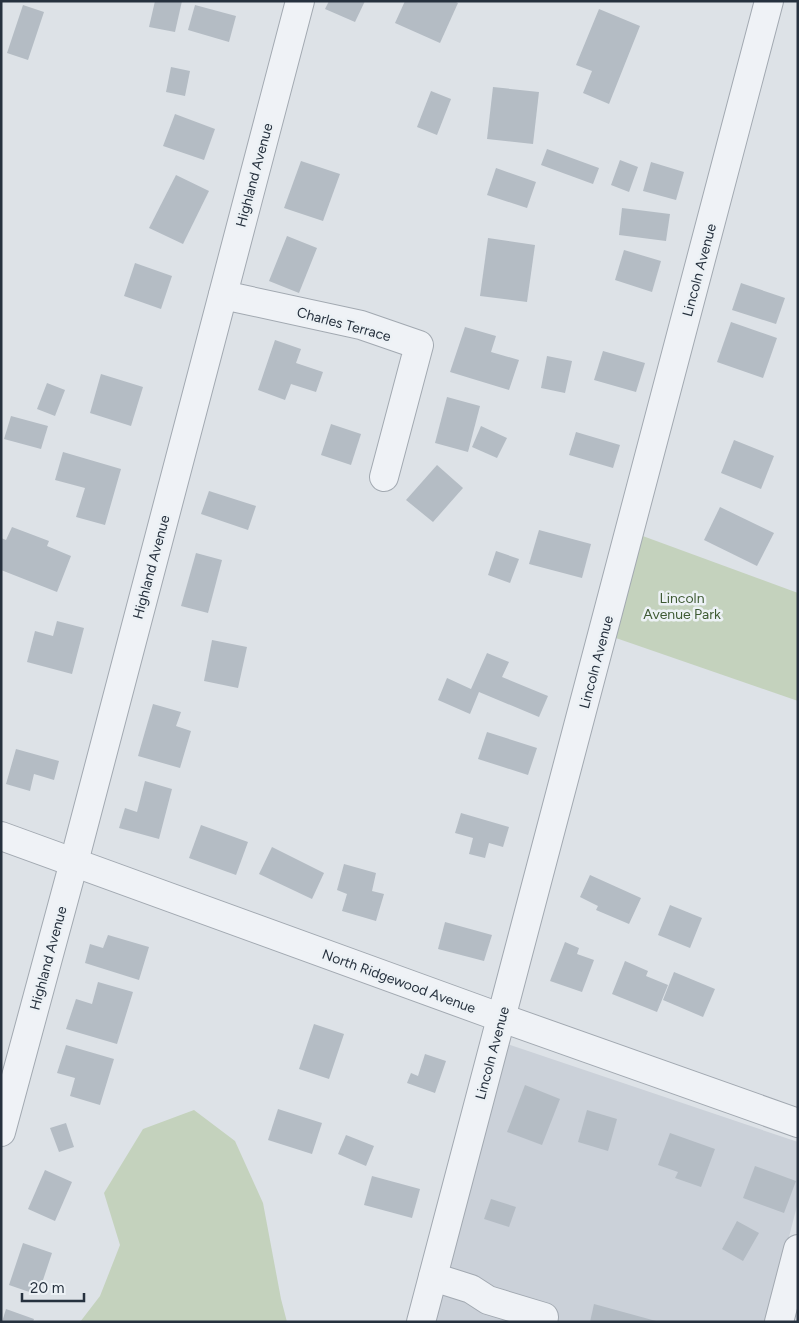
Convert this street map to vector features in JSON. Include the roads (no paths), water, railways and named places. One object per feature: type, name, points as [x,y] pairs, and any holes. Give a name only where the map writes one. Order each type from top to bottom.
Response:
[{"type":"street","name":"Highland Avenue","points":[[1,1132],[74,862],[300,1]]},
{"type":"street","name":"Lincoln Avenue","points":[[421,1322],[769,1]]},
{"type":"street","name":"Charles Terrace","points":[[222,295],[361,325],[419,345],[384,477]]},
{"type":"street","name":"North Ridgewood Avenue","points":[[1,836],[798,1123]]},
{"type":"street","points":[[779,1322],[798,1249]]},
{"type":"street","points":[[433,1277],[471,1289],[485,1311],[544,1317],[543,1322]]},
{"type":"park label","name":"Lincoln Avenue Park","points":[[682,606]]}]
